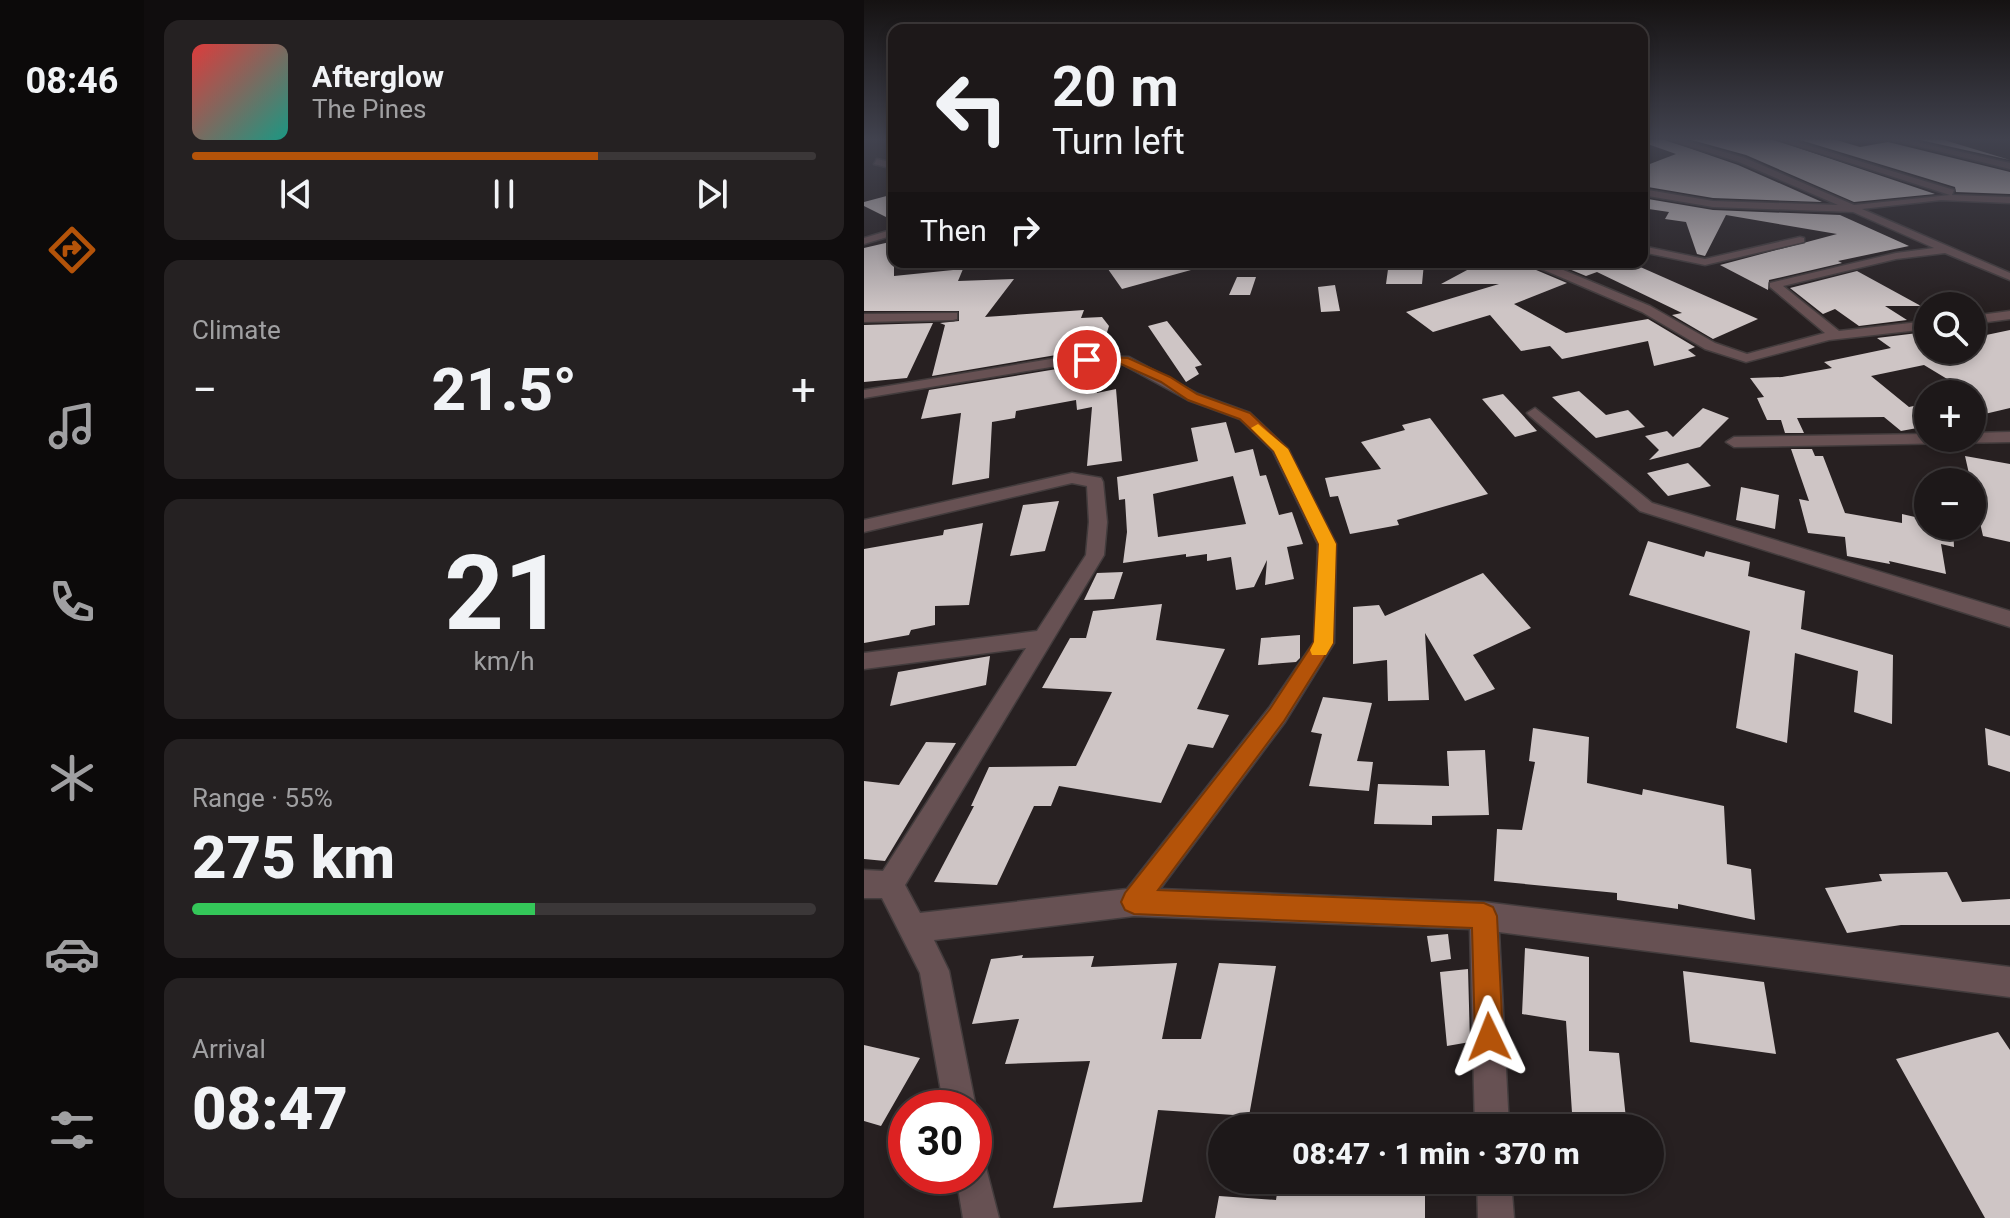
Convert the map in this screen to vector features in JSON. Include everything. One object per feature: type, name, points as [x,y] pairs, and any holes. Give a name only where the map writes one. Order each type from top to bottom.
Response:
[{"type":"street","points":[[1665,196],[1713,204],[1855,209],[1860,205],[1941,197],[2010,200]]},
{"type":"street","points":[[1825,196],[2010,277]]},
{"type":"street","points":[[1966,196],[1999,210]]},
{"type":"street","points":[[864,241],[888,234]]},
{"type":"street","points":[[1648,250],[1705,262],[1800,240]]},
{"type":"street","points":[[1836,335],[1774,285],[1896,256],[1949,249]]},
{"type":"street","points":[[1548,268],[1646,309],[1710,346],[1746,358],[1836,335],[1914,327]]},
{"type":"street","points":[[1986,318],[2010,315]]},
{"type":"street","points":[[864,318],[953,316]]},
{"type":"street","points":[[864,394],[1069,360],[1124,360],[1193,397],[1245,416],[1280,449],[1327,544],[1324,643],[1277,715],[1134,902]]},
{"type":"street","points":[[1535,413],[1646,507],[2010,619]]},
{"type":"street","points":[[1986,438],[2010,437]]},
{"type":"street","points":[[1734,442],[1914,439]]},
{"type":"street","points":[[864,526],[1072,478],[1095,482],[1098,522],[1095,555],[1044,638],[877,885],[913,928],[934,971],[957,1090]]},
{"type":"street","points":[[864,661],[1044,638]]},
{"type":"street","points":[[913,928],[1134,902],[1484,916],[2010,982]]},
{"type":"street","points":[[1484,916],[1491,1114]]},
{"type":"street","points":[[976,1194],[981,1218]]},
{"type":"street","points":[[1495,1194],[1496,1218]]},
{"type":"building","points":[[888,196],[888,218],[864,206],[864,202]]},
{"type":"building","points":[[1700,196],[1808,196],[1822,202]]},
{"type":"building","points":[[1840,196],[1916,196],[1854,202]]},
{"type":"building","points":[[1648,199],[1713,210],[1840,215],[1909,246],[1769,280],[1768,290],[1720,265],[1837,234],[1726,215],[1705,256],[1697,254],[1686,222],[1665,219],[1669,212],[1648,209]]},
{"type":"building","points":[[888,242],[888,268],[894,268],[894,276],[963,269],[958,281],[1014,279],[985,317],[1084,310],[1081,318],[1102,317],[1109,326],[1102,348],[1088,349],[1089,353],[1068,353],[932,376],[945,325],[940,323],[959,321],[959,311],[864,311],[864,248]]},
{"type":"building","points":[[1107,268],[1191,268],[1191,270],[1122,289]]},
{"type":"building","points":[[1388,268],[1424,268],[1422,284],[1386,284]]},
{"type":"building","points":[[1471,268],[1531,268],[1567,283],[1514,304],[1566,333],[1648,319],[1695,347],[1688,350],[1696,356],[1654,366],[1648,341],[1562,359],[1550,346],[1521,351],[1490,315],[1433,332],[1406,312],[1499,284],[1441,284]]},
{"type":"building","points":[[1567,268],[1643,268],[1758,319],[1713,339],[1672,315],[1682,313],[1597,272],[1586,276]]},
{"type":"building","points":[[1857,271],[1914,302],[1914,306],[1885,306],[1907,320],[1859,326],[1835,309],[1823,314],[1790,288]]},
{"type":"building","points":[[1237,277],[1256,277],[1250,295],[1229,295]]},
{"type":"building","points":[[1335,285],[1340,311],[1321,312],[1318,287]]},
{"type":"building","points":[[1167,321],[1202,365],[1195,367],[1199,374],[1186,382],[1148,326]]},
{"type":"building","points":[[933,323],[907,378],[864,382],[864,325]]},
{"type":"building","points":[[2010,330],[2010,408],[1986,414],[1986,380],[1949,380],[1924,365],[1871,376],[1909,407],[1914,406],[1914,429],[1901,431],[1884,417],[1797,418],[1804,433],[1785,433],[1781,420],[1767,420],[1757,398],[1764,397],[1750,378],[1782,377],[1832,368],[1824,362],[1891,348],[1877,338],[1914,333],[1914,364],[1986,364],[1986,335]]},
{"type":"building","points":[[1069,367],[1091,367],[1097,393],[1116,389],[1122,461],[1087,466],[1092,407],[1077,410],[1076,400],[1016,411],[1015,418],[992,422],[989,478],[952,485],[961,413],[921,419],[929,390]]},
{"type":"building","points":[[1579,391],[1606,415],[1628,410],[1645,427],[1596,438],[1552,397]]},
{"type":"building","points":[[1503,394],[1537,431],[1515,437],[1482,399]]},
{"type":"building","points":[[1703,408],[1729,418],[1700,447],[1649,460],[1659,450],[1645,436],[1667,431],[1673,437]]},
{"type":"building","points":[[1430,418],[1488,494],[1397,520],[1399,525],[1350,534],[1338,496],[1330,497],[1325,478],[1381,469],[1361,442],[1405,430],[1402,425]]},
{"type":"building","points":[[1226,422],[1235,453],[1253,449],[1260,476],[1266,475],[1279,515],[1292,512],[1303,544],[1287,547],[1294,579],[1265,585],[1267,560],[1254,587],[1236,590],[1231,557],[1207,561],[1207,554],[1123,563],[1127,532],[1125,499],[1119,500],[1117,477],[1198,461],[1191,428]],"holes":[[[1233,476],[1246,524],[1158,537],[1153,494]]]},
{"type":"building","points":[[1791,449],[1812,449],[1815,456],[1823,456],[1845,513],[1902,523],[1902,514],[1914,517],[1914,540],[1954,540],[1954,547],[1941,544],[1946,574],[1889,561],[1890,564],[1847,556],[1845,537],[1808,533],[1799,499],[1809,501]]},
{"type":"building","points":[[1965,456],[2010,464],[2010,542],[1986,537],[1986,468],[1968,468]]},
{"type":"building","points":[[1688,463],[1711,486],[1668,496],[1647,473]]},
{"type":"building","points":[[1741,487],[1779,495],[1775,529],[1736,520]]},
{"type":"building","points":[[1059,501],[1045,551],[1010,556],[1023,505]]},
{"type":"building","points":[[983,523],[969,605],[935,606],[935,625],[911,630],[909,635],[864,643],[864,549],[943,535],[944,530]]},
{"type":"building","points":[[1648,541],[1704,557],[1706,551],[1750,562],[1748,576],[1805,591],[1801,629],[1893,655],[1892,724],[1854,712],[1858,671],[1795,653],[1787,743],[1736,728],[1750,631],[1629,595]]},
{"type":"building","points":[[1123,572],[1114,599],[1084,600],[1097,573]]},
{"type":"building","points":[[1483,573],[1531,628],[1473,655],[1495,689],[1465,701],[1425,633],[1429,700],[1388,701],[1387,660],[1353,664],[1353,607],[1379,605],[1385,616]]},
{"type":"building","points":[[1162,604],[1156,640],[1225,649],[1197,709],[1229,715],[1213,748],[1188,744],[1161,803],[1059,786],[1051,806],[1034,806],[997,885],[934,882],[974,806],[971,806],[989,767],[1076,766],[1112,692],[1042,688],[1070,638],[1086,638],[1093,611]]},
{"type":"building","points":[[1300,635],[1300,658],[1296,662],[1258,665],[1261,638]]},
{"type":"building","points":[[990,656],[986,685],[890,706],[898,672]]},
{"type":"building","points":[[1323,697],[1372,703],[1357,761],[1373,762],[1369,791],[1309,786],[1322,734],[1311,732]]},
{"type":"building","points":[[1533,728],[1589,737],[1587,783],[1642,795],[1643,789],[1724,806],[1727,864],[1751,869],[1755,920],[1678,904],[1678,909],[1617,900],[1617,893],[1494,881],[1497,829],[1522,830],[1535,762],[1529,761]]},
{"type":"building","points":[[1985,728],[2010,736],[2010,772],[1988,765]]},
{"type":"building","points":[[926,742],[956,743],[885,861],[864,859],[864,781],[899,785]]},
{"type":"building","points":[[1485,750],[1489,815],[1432,816],[1432,825],[1374,824],[1378,784],[1449,786],[1447,751]]},
{"type":"building","points":[[1947,872],[1962,902],[2010,899],[2010,925],[1901,925],[1847,933],[1825,888],[1882,881],[1879,874]]},
{"type":"building","points":[[1448,934],[1451,959],[1431,962],[1427,936]]},
{"type":"building","points":[[1525,948],[1589,957],[1589,1051],[1619,1053],[1626,1114],[1572,1114],[1566,1021],[1522,1014]]},
{"type":"building","points":[[1023,955],[1022,958],[1094,956],[1091,967],[1177,963],[1162,1039],[1201,1039],[1219,963],[1276,966],[1249,1114],[1158,1110],[1142,1202],[1053,1208],[1090,1061],[1005,1064],[1019,1019],[972,1024],[991,959]]},
{"type":"building","points":[[1468,969],[1470,1042],[1447,1046],[1440,972]]},
{"type":"building","points":[[1683,971],[1764,982],[1776,1054],[1690,1042]]},
{"type":"building","points":[[1998,1032],[2010,1050],[2010,1218],[1985,1218],[1896,1059]]},
{"type":"building","points":[[864,1045],[920,1058],[902,1090],[888,1090],[888,1114],[881,1126],[864,1121]]},
{"type":"building","points":[[1277,1194],[1425,1195],[1425,1218],[1215,1218],[1219,1196],[1276,1200]]},
{"type":"slow traffic","points":[[1258,428],[1280,449],[1327,544],[1324,643],[1319,650]]},
{"type":"route","points":[[1087,360],[1124,360],[1193,397],[1245,416],[1280,449],[1327,544],[1324,643],[1277,715],[1134,902],[1484,916],[1489,1037]]}]
